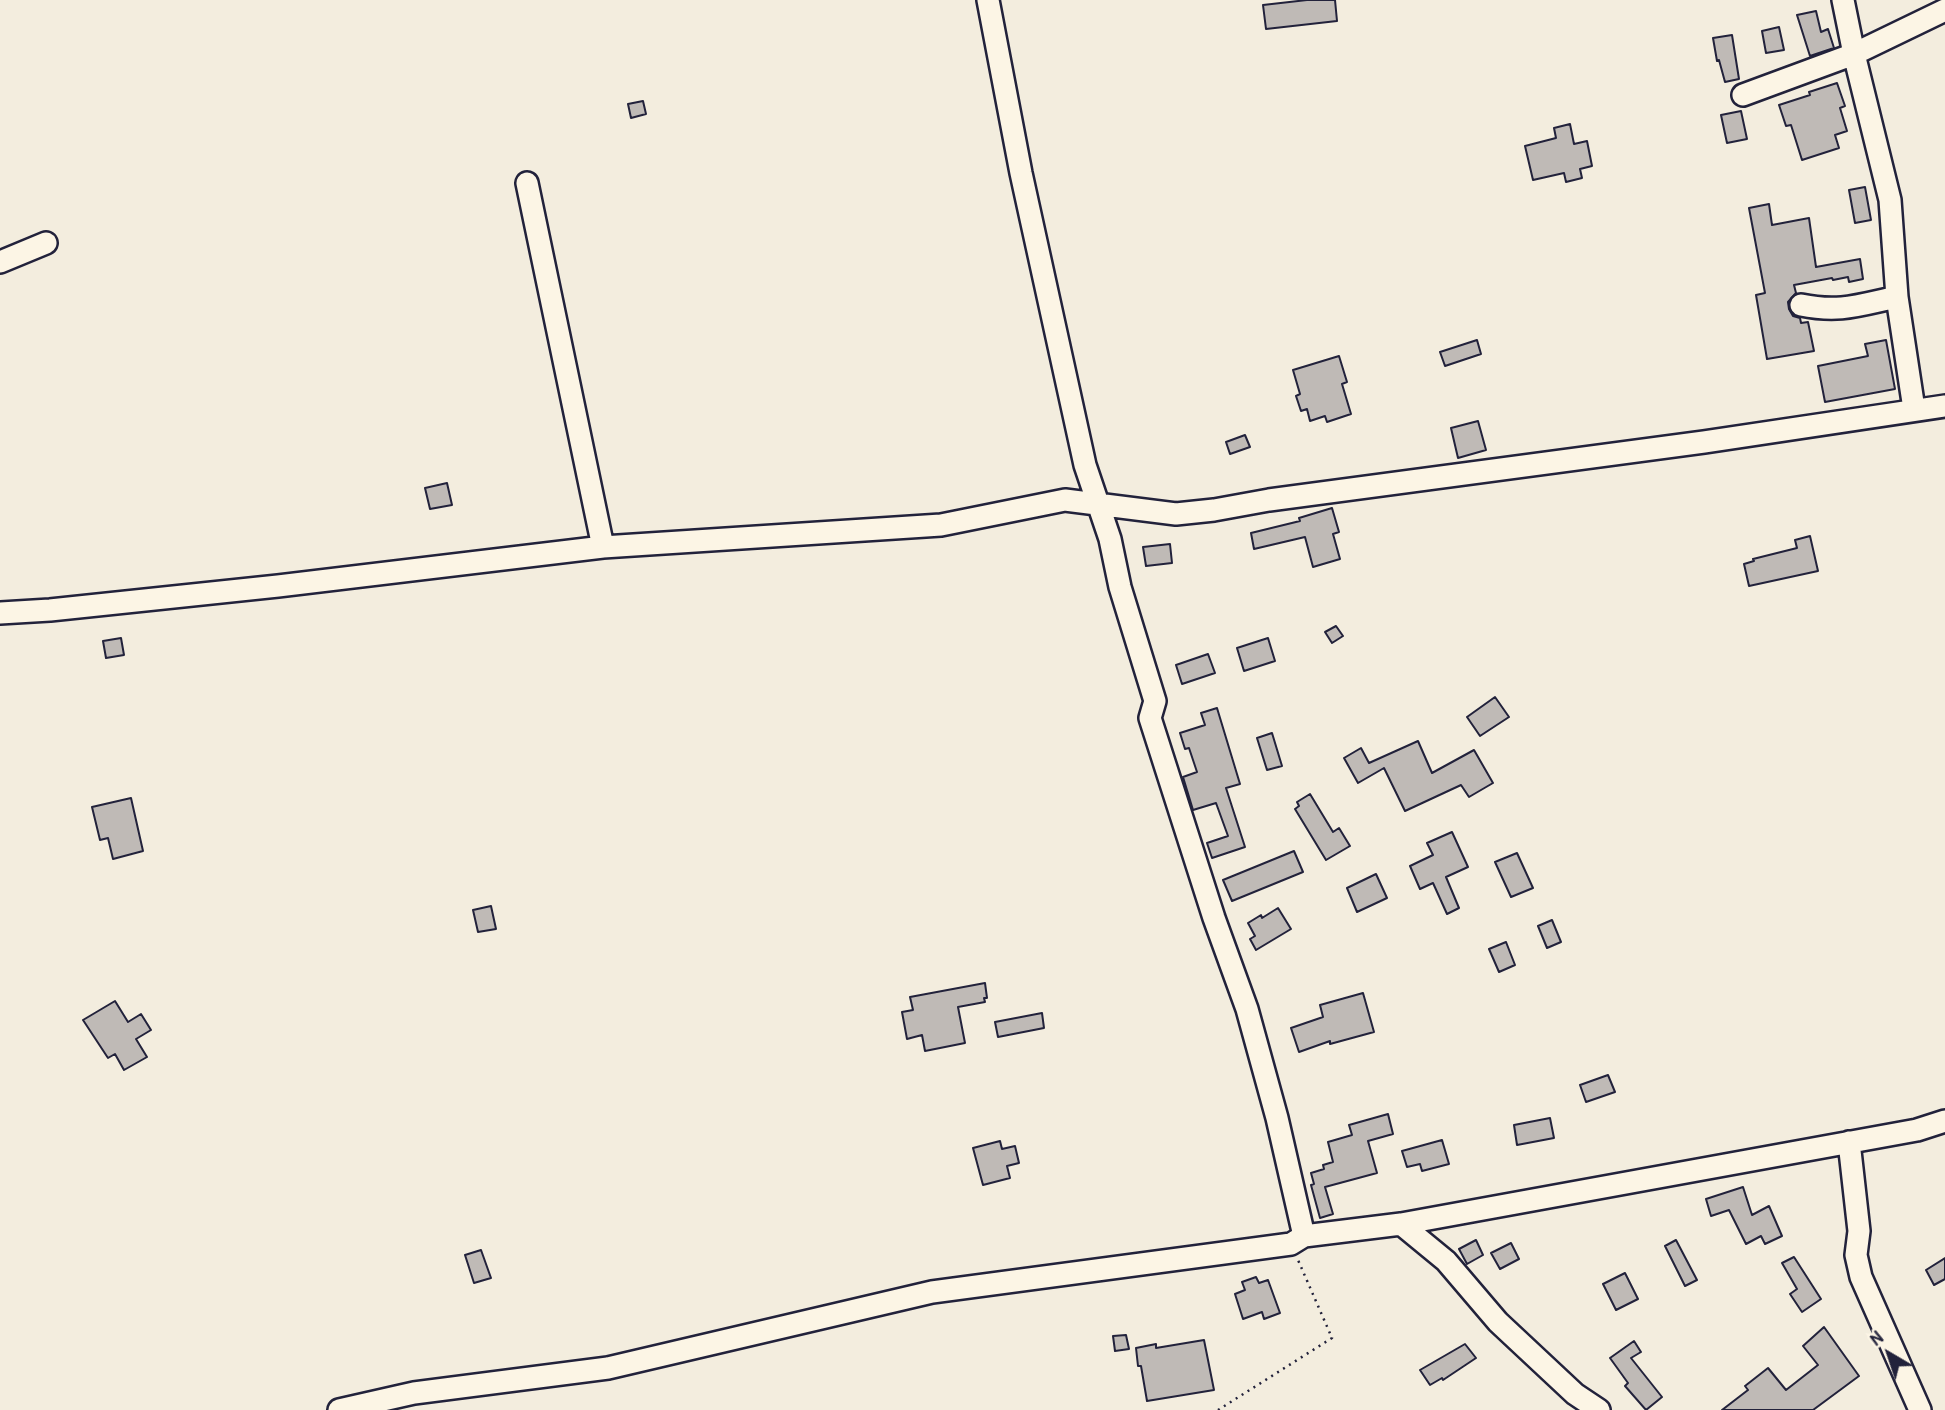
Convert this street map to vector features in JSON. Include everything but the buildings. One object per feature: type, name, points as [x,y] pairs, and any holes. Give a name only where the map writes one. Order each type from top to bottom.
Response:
[{"type":"street","points":[[988,0],[1024,186],[1085,465],[1110,539],[1120,587],[1155,701],[1150,718],[1214,918],[1247,1009],[1277,1118],[1297,1240]]},
{"type":"street","points":[[1843,0],[1890,200],[1897,297],[1914,409]]},
{"type":"street","points":[[1743,94],[1854,54],[1945,10]]},
{"type":"street","points":[[527,183],[603,547]]},
{"type":"street","points":[[0,262],[47,243]]},
{"type":"street","points":[[1801,305],[1827,310],[1842,309],[1897,297]]},
{"type":"street","points":[[0,613],[278,586],[603,547],[941,524],[1065,500],[1177,514],[1945,406]]},
{"type":"street","points":[[339,1410],[414,1393],[608,1368],[932,1292],[1401,1224],[1849,1142],[1945,1121]]},
{"type":"street","points":[[1849,1142],[1859,1231],[1856,1255],[1861,1277],[1920,1410]]},
{"type":"street","points":[[1401,1224],[1446,1261],[1498,1322],[1575,1394],[1600,1410]]},
{"type":"path","points":[[1218,1410],[1332,1338],[1297,1240]]}]
